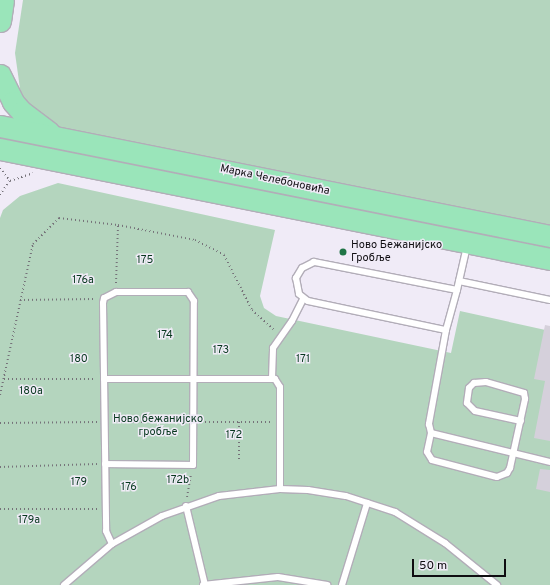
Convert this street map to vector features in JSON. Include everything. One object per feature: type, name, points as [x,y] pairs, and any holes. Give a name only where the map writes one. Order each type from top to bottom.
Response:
[{"type":"main road","points":[[0,21],[3,0]]},
{"type":"main road","points":[[0,75],[6,89],[22,112],[38,126],[57,136]]},
{"type":"main road","name":"Марка Челебоновића","points":[[0,126],[57,136],[470,231],[550,259]]},
{"type":"main road","name":"Марка Челебоновића","points":[[0,150],[470,231],[550,236]]},
{"type":"lane","points":[[470,231],[457,290],[446,330],[429,424],[431,433],[428,457],[440,464],[497,477],[507,473],[513,454],[521,421],[526,399],[521,390],[479,381],[469,388],[467,403],[475,411],[521,421]]},
{"type":"lane","points":[[446,330],[303,299],[296,289],[296,278],[302,268],[314,262],[457,290]]},
{"type":"lane","points":[[459,281],[550,300]]},
{"type":"lane","points":[[106,464],[193,465],[192,296],[183,292],[116,292],[104,298],[106,509],[107,536],[112,544]]},
{"type":"lane","points":[[272,378],[273,348],[292,321],[303,299]]},
{"type":"lane","points":[[104,379],[272,378],[279,383],[280,489]]},
{"type":"lane","points":[[431,433],[550,462]]},
{"type":"lane","points":[[64,585],[112,544],[162,516],[186,506],[220,496],[280,489],[308,490],[367,503],[395,512],[420,526],[471,562],[497,585]]},
{"type":"lane","points":[[342,585],[367,503]]},
{"type":"lane","points":[[186,506],[204,585],[278,577],[327,585]]},
{"type":"path","points":[[0,195],[10,181]]},
{"type":"path","points":[[0,395],[33,244],[56,219],[118,225],[188,238],[219,251],[229,262],[252,310],[281,336]]},
{"type":"path","points":[[116,292],[118,225]]},
{"type":"path","points":[[20,300],[104,298]]},
{"type":"path","points":[[4,379],[104,379]]},
{"type":"path","points":[[239,459],[240,422]]},
{"type":"path","points":[[0,423],[279,422]]},
{"type":"path","points":[[0,467],[106,464]]},
{"type":"path","points":[[186,506],[193,465]]},
{"type":"path","points":[[0,509],[106,509]]},
{"type":"green space","points":[[23,0],[550,0],[550,235],[61,129],[22,103],[15,53]]},
{"type":"green space","name":"Ново бежанијско гробље","points":[[58,183],[275,230],[260,296],[264,308],[276,316],[451,353],[460,311],[550,331],[550,585],[0,585],[0,218],[3,210],[20,196]]},
{"type":"building","points":[[545,325],[550,326],[550,441],[534,438],[545,381],[534,379]]},
{"type":"building","points":[[540,469],[550,470],[550,492],[536,489]]},
{"type":"place","name":"Ново Бежанијско Гробље","points":[[343,252]]},
{"type":"park label","name":"175","points":[[145,260]]},
{"type":"park label","name":"176a","points":[[83,280]]},
{"type":"park label","name":"174","points":[[165,335]]},
{"type":"park label","name":"173","points":[[221,350]]},
{"type":"park label","name":"180","points":[[79,359]]},
{"type":"park label","name":"171","points":[[303,359]]},
{"type":"park label","name":"180a","points":[[31,391]]},
{"type":"park label","name":"172","points":[[234,435]]},
{"type":"park label","name":"172b","points":[[178,480]]},
{"type":"park label","name":"179","points":[[79,482]]},
{"type":"park label","name":"176","points":[[129,487]]},
{"type":"park label","name":"179a","points":[[29,520]]}]
